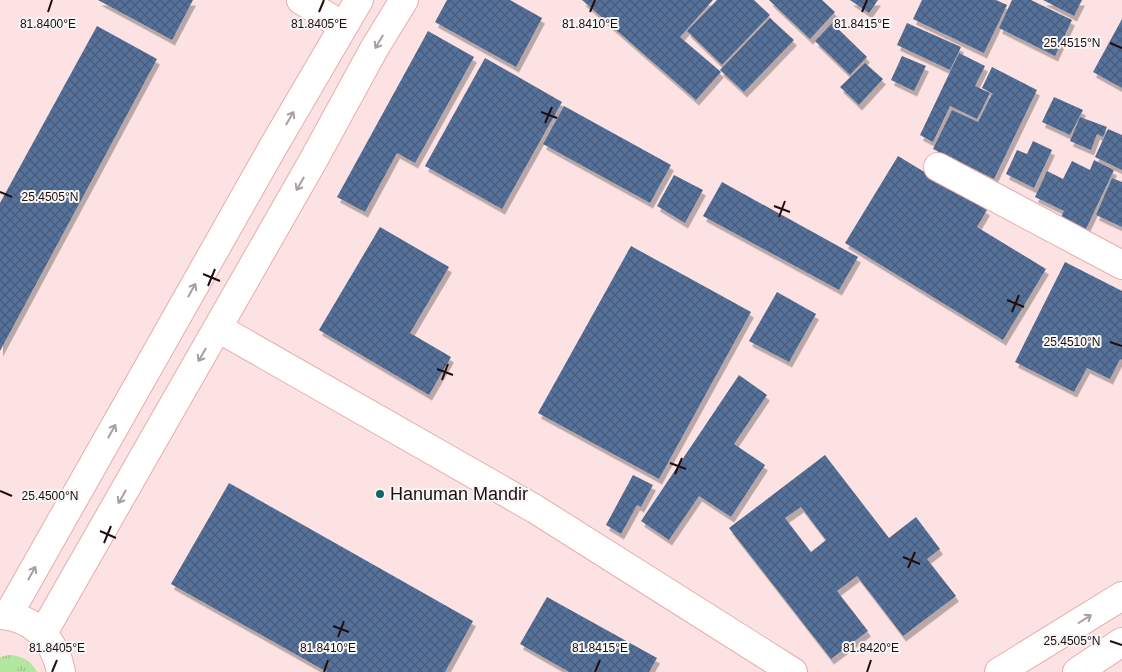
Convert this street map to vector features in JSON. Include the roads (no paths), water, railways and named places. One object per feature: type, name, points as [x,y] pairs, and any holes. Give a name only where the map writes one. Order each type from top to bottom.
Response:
[{"type":"street","points":[[301,0],[343,26]]},
{"type":"street","points":[[62,672],[55,650],[43,633],[25,621],[4,615],[359,0]]},
{"type":"street","points":[[43,633],[309,168],[374,49],[404,0]]},
{"type":"street","points":[[938,167],[1122,265]]},
{"type":"street","points":[[218,328],[535,508],[793,672]]},
{"type":"street","points":[[999,672],[1122,596]]},
{"type":"street","points":[[1077,672],[1122,642]]},
{"type":"place","name":"Hanuman Mandir","points":[[380,494]]}]
